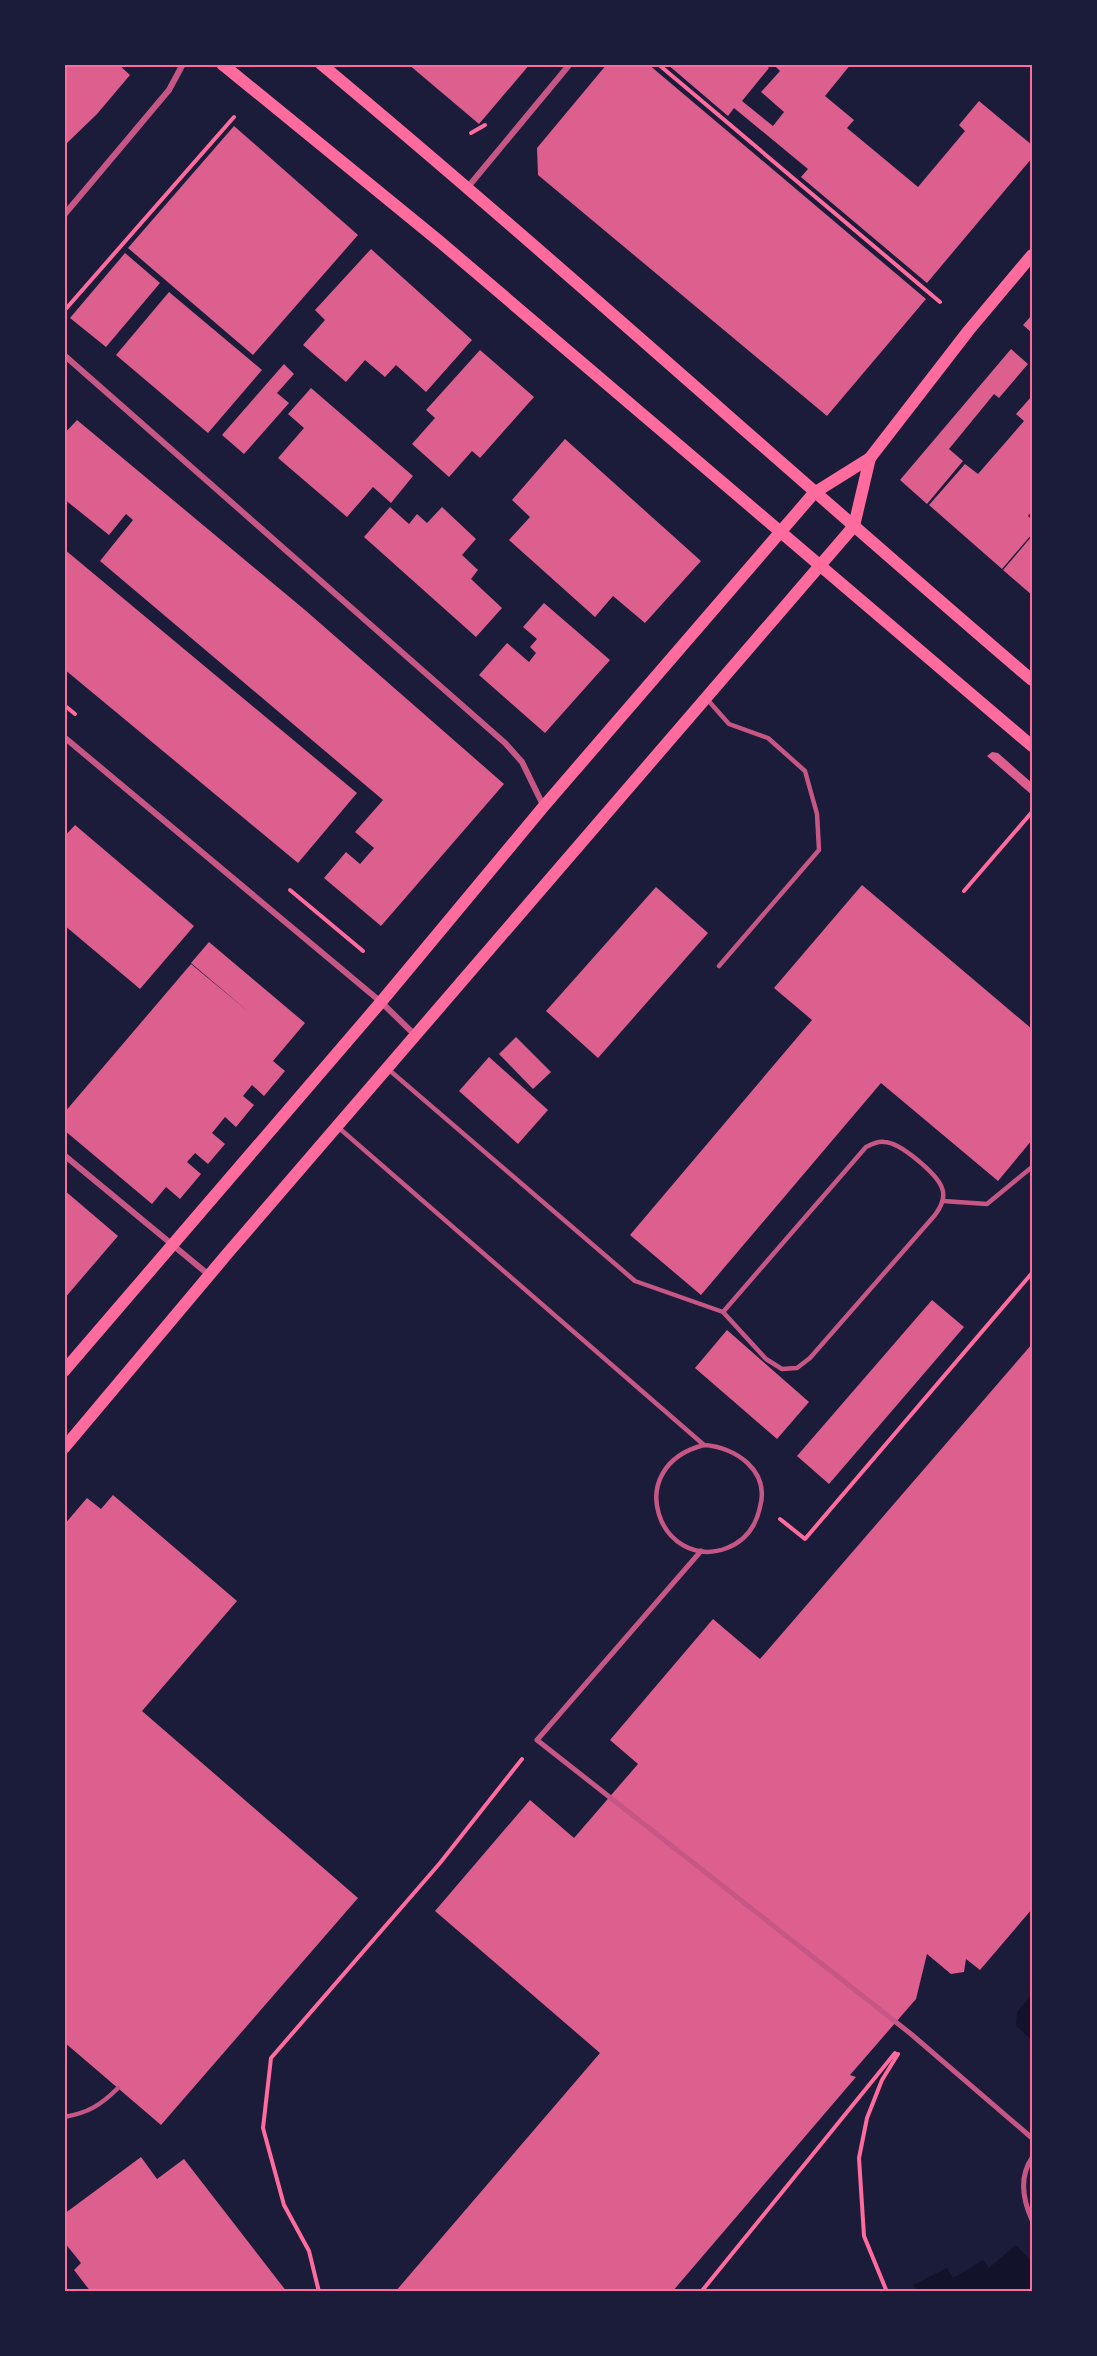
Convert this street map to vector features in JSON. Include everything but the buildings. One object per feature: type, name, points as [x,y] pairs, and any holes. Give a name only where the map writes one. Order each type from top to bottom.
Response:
[{"type":"main road","points":[[222,64],[439,241],[1032,746]]},
{"type":"main road","points":[[321,64],[468,187],[814,493],[1032,680]]},
{"type":"main road","points":[[64,1371],[381,1002],[544,806],[814,493],[870,458],[969,330],[1032,255]]},
{"type":"main road","points":[[64,1448],[854,526],[870,458]]},
{"type":"street","points":[[64,214],[169,90],[183,64]]},
{"type":"street","points":[[468,187],[570,64]]},
{"type":"street","points":[[64,355],[505,742],[522,762],[544,806]]},
{"type":"street","points":[[64,737],[381,1002],[416,1036]]},
{"type":"street","points":[[64,1155],[210,1275]]},
{"type":"street","points":[[701,1551],[537,1740],[911,2034],[1032,2138]]},
{"type":"street","points":[[1032,2158],[1024,2181],[1024,2201],[1032,2220]]},
{"type":"lane","points":[[706,698],[729,724],[768,738],[805,771],[818,823],[819,850],[719,966]]},
{"type":"lane","points":[[388,1068],[635,1281],[723,1312],[766,1359],[774,1365],[790,1369],[804,1364],[935,1215],[943,1201],[942,1188],[938,1181],[905,1150],[885,1142],[872,1144],[856,1158],[723,1312]]},
{"type":"lane","points":[[338,1127],[704,1445]]},
{"type":"lane","points":[[943,1201],[987,1204],[1032,1167]]},
{"type":"lane","points":[[704,1445],[730,1450],[742,1457],[757,1478],[762,1504],[757,1520],[747,1534],[735,1545],[718,1551],[701,1551],[680,1543],[664,1527],[656,1497],[658,1482],[665,1468],[689,1449],[704,1445]]},
{"type":"lane","points":[[64,2117],[84,2113],[103,2103],[118,2088]]},
{"type":"path","points":[[658,64],[940,302]]},
{"type":"path","points":[[64,311],[234,117]]},
{"type":"path","points":[[964,891],[1032,812]]},
{"type":"path","points":[[805,1539],[1032,1273]]},
{"type":"path","points":[[319,2292],[309,2251],[284,2205],[263,2128],[271,2058],[440,1863],[537,1740]]},
{"type":"path","points":[[701,2292],[911,2034]]},
{"type":"path","points":[[887,2292],[864,2236],[859,2158],[867,2118],[882,2080],[911,2034]]},
{"type":"shaded area","points":[[1032,1994],[1032,2040],[1016,2026],[1017,2012]]},
{"type":"shaded area","points":[[1016,2245],[1032,2262],[1032,2291],[918,2291],[913,2285],[947,2268],[953,2278],[983,2260],[989,2268]]}]
